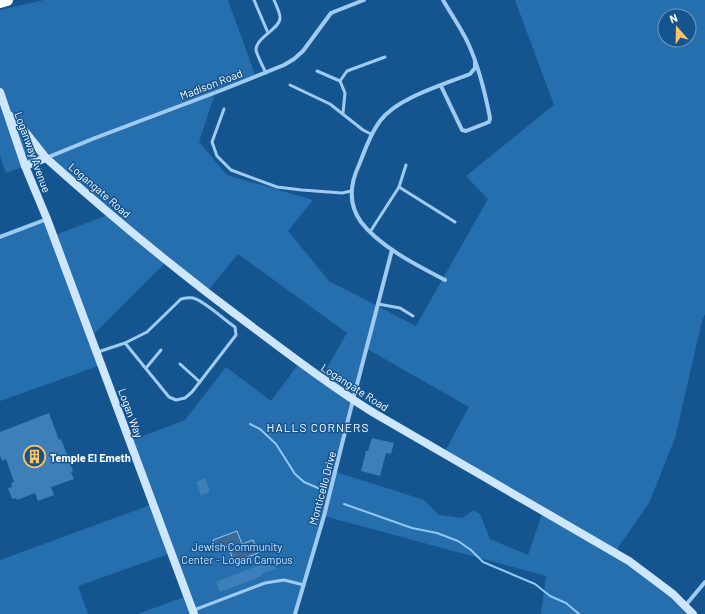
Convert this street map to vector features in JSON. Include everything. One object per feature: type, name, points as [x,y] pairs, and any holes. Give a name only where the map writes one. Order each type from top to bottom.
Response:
[{"type":"highway","points":[[0,2],[7,0]]},
{"type":"street","name":"Madison Road","points":[[46,158],[284,65],[303,51],[331,13],[364,0]]},
{"type":"street","points":[[442,86],[462,130],[466,131],[489,122],[490,118],[482,80],[468,42],[443,0]]},
{"type":"street","points":[[445,280],[392,250],[370,232],[356,215],[352,203],[351,191],[354,175],[371,134],[380,121],[396,106],[470,74],[475,68],[475,61]]},
{"type":"street","name":"Loganway Avenue","points":[[0,92],[25,166],[47,219]]},
{"type":"street","name":"Logangate Road","points":[[8,115],[27,134],[46,158],[131,232],[234,314],[333,387],[629,561],[673,594],[693,614]]},
{"type":"street","points":[[25,166],[46,158]]},
{"type":"street","points":[[0,237],[47,219]]},
{"type":"street","name":"Logan Way","points":[[47,219],[193,612]]},
{"type":"street","name":"Monticello Drive","points":[[295,614],[336,472],[392,250]]},
{"type":"street","points":[[685,606],[705,582]]},
{"type":"lane","points":[[254,0],[268,33]]},
{"type":"lane","points":[[266,73],[256,50],[258,45],[279,22],[280,18],[274,0]]},
{"type":"lane","points":[[340,81],[347,72],[385,57]]},
{"type":"lane","points":[[317,70],[340,81],[345,93],[343,113]]},
{"type":"lane","points":[[290,85],[330,104],[363,130],[371,134]]},
{"type":"lane","points":[[224,109],[212,142],[217,156],[231,170],[277,187],[342,193],[351,191]]},
{"type":"lane","points":[[370,232],[399,187],[406,166]]},
{"type":"lane","points":[[399,187],[455,222]]},
{"type":"lane","points":[[97,353],[126,343],[147,332],[181,299],[186,298],[200,300],[235,327],[236,335],[186,398],[176,400],[169,397],[126,343]]},
{"type":"lane","points":[[378,304],[400,308],[413,316]]},
{"type":"lane","points":[[227,321],[234,314]]},
{"type":"lane","points":[[146,368],[161,350]]},
{"type":"lane","points":[[180,364],[200,382]]},
{"type":"lane","points":[[193,612],[265,583],[284,580],[304,585]]},
{"type":"green space","name":"Jewish Community Center - Logan Campus","points":[[44,0],[228,0],[256,77],[215,93],[199,142],[227,175],[313,200],[288,231],[329,281],[416,326],[488,199],[466,176],[554,105],[515,0],[705,0],[705,314],[702,321],[675,438],[649,503],[615,552],[693,614],[541,614],[546,576],[324,516],[295,614],[138,614],[187,596],[171,553],[78,586],[88,614],[0,614],[0,560],[153,504],[130,441],[185,420],[226,367],[271,401],[300,362],[321,378],[347,333],[238,254],[206,293],[167,261],[91,337],[101,365],[0,401],[0,237],[47,219],[53,236],[110,214],[46,158],[6,173],[0,156],[0,10]],"holes":[[[367,349],[469,407],[444,453],[543,511],[528,555],[490,539],[480,514],[473,510],[463,518],[439,515],[424,500],[336,472]]]},
{"type":"shaded area","points":[[237,531],[242,544],[253,540],[258,553],[234,562],[228,546],[216,550],[213,540]]},
{"type":"building","name":"Temple El Emeth","points":[[49,413],[59,440],[61,439],[73,471],[71,472],[74,479],[51,487],[54,495],[38,501],[35,493],[17,500],[16,498],[12,499],[8,488],[12,487],[11,483],[14,482],[6,459],[2,461],[0,455],[0,432]]},
{"type":"building","points":[[372,438],[394,443],[391,454],[386,453],[380,476],[361,471],[366,451],[368,451]]},
{"type":"building","points":[[205,478],[210,492],[201,495],[196,482]]},
{"type":"building","points":[[274,559],[278,568],[261,574],[262,576],[220,592],[216,582]]},
{"type":"waterway","points":[[250,424],[260,429],[276,444],[295,474],[304,482],[318,488]]},
{"type":"waterway","points":[[344,504],[412,528],[437,533],[458,541],[471,550],[483,562],[535,584],[550,596],[566,603],[579,614]]},
{"type":"place","name":"Temple El Emeth","points":[[35,457]]},
{"type":"district","name":"HALLS CORNERS","points":[[318,427]]}]
